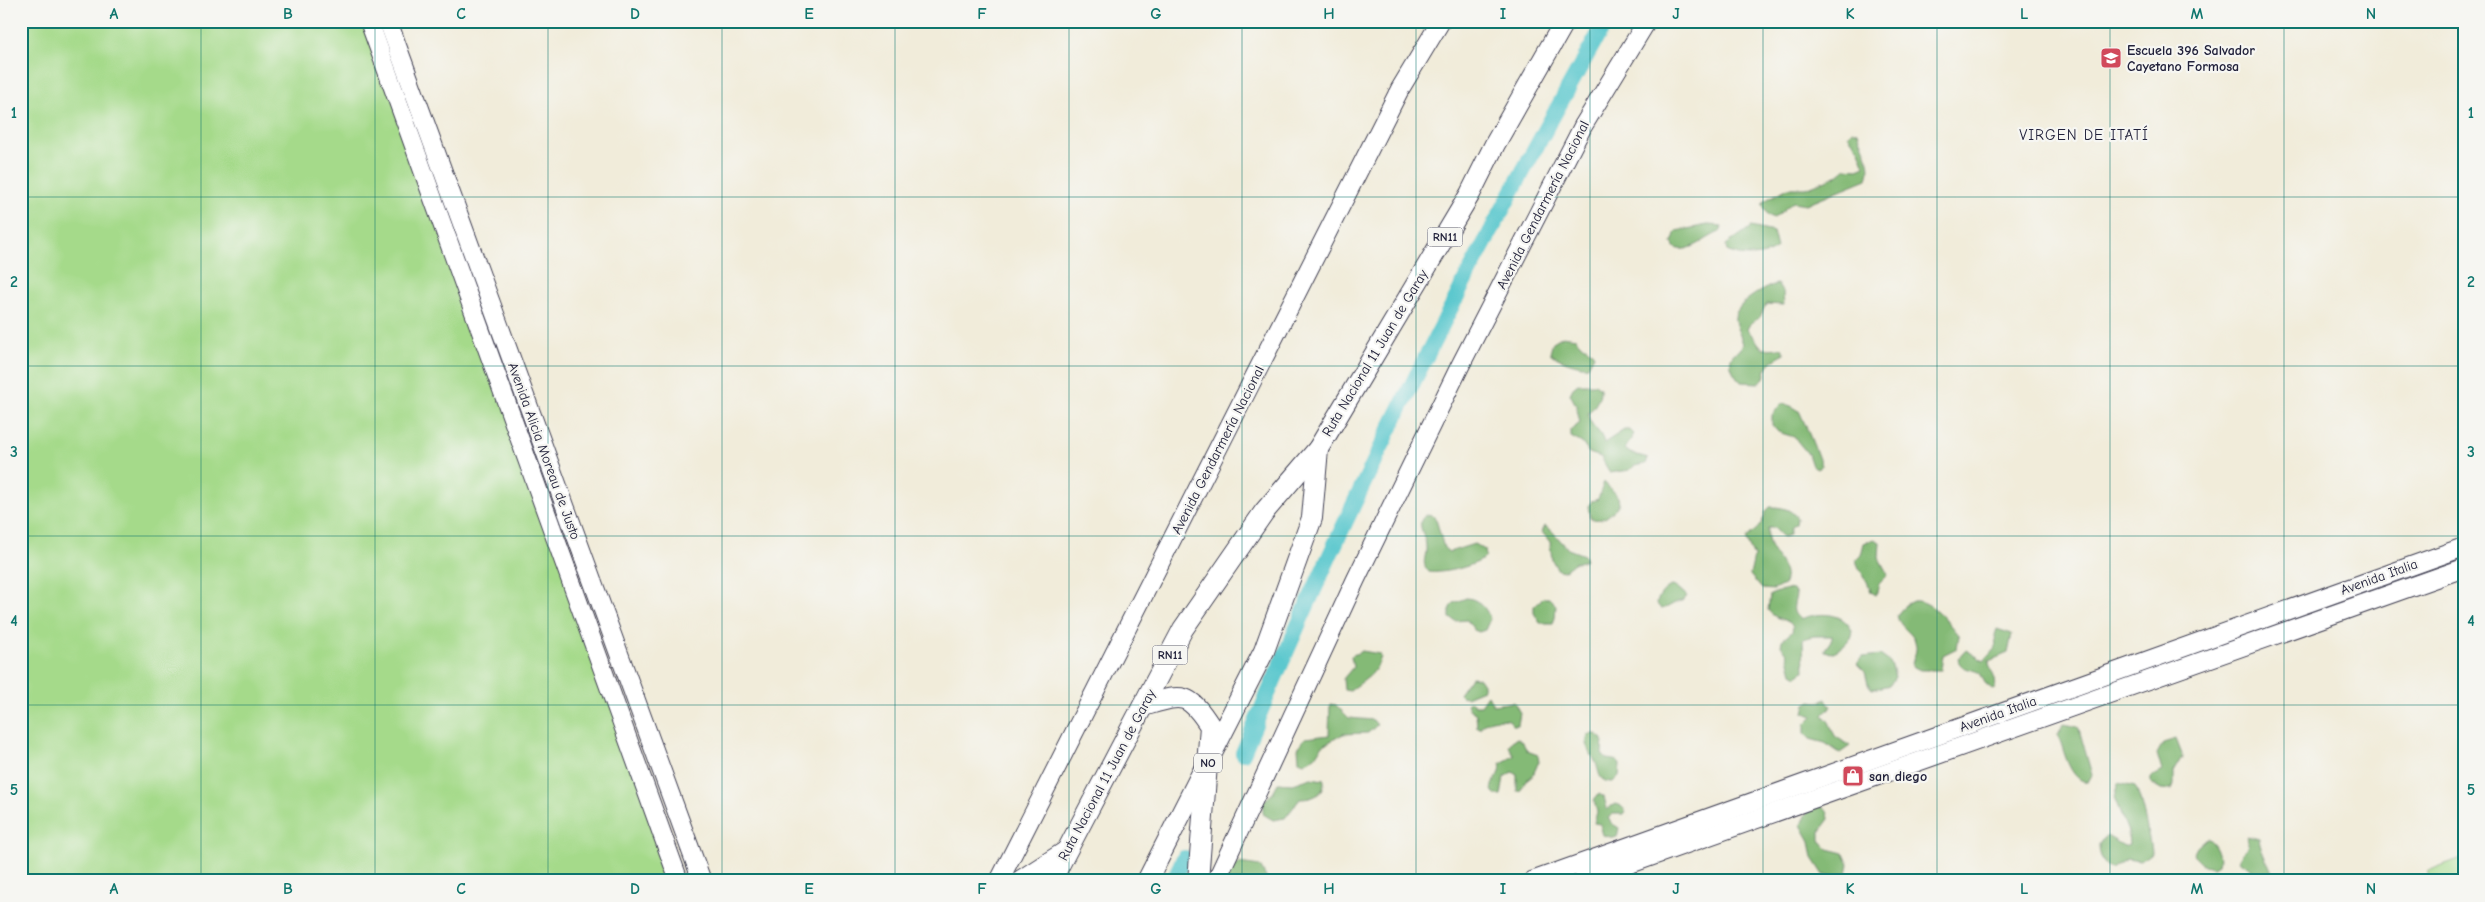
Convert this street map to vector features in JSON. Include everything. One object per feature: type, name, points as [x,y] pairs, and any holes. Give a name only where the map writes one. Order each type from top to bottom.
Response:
[{"type":"highway","name":"Ruta Nacional 11 Juan de Garay","points":[[1051,881],[1183,629],[1264,512],[1318,449],[1470,194],[1565,21]]},
{"type":"highway","name":"Ruta Nacional 11 Juan de Garay","points":[[1147,881],[1264,651],[1312,518],[1318,449]]},
{"type":"highway","name":"NO","points":[[1143,706],[1173,697],[1188,699],[1199,709],[1210,726],[1198,881]]},
{"type":"highway","points":[[1020,881],[1067,851]]},
{"type":"main road","name":"Avenida Alicia Moreau de Justo","points":[[370,21],[679,881]]},
{"type":"main road","name":"Avenida Alicia Moreau de Justo","points":[[388,21],[702,881]]},
{"type":"main road","name":"Avenida Gendarmería Nacional","points":[[999,881],[1400,89],[1441,21]]},
{"type":"main road","name":"Avenida Gendarmería Nacional","points":[[1216,881],[1356,579],[1460,366],[1583,126],[1647,21]]},
{"type":"main road","name":"Avenida Italia","points":[[1532,881],[2464,547]]},
{"type":"main road","name":"Avenida Italia","points":[[1582,881],[2464,568]]},
{"type":"green space","points":[[21,21],[369,21],[680,881],[21,881]]},
{"type":"green space","points":[[1852,130],[1858,132],[1867,156],[1869,173],[1867,179],[1806,204],[1793,202],[1774,218],[1768,215],[1762,205],[1766,200],[1788,188],[1806,188],[1836,176],[1846,168],[1858,169],[1865,166],[1859,150],[1848,135]]},
{"type":"green space","points":[[1708,225],[1722,226],[1720,232],[1692,247],[1686,249],[1675,248],[1672,243],[1676,231]]},
{"type":"green space","points":[[1751,227],[1773,232],[1777,248],[1766,254],[1753,256],[1739,255],[1727,251],[1726,245]]},
{"type":"green space","points":[[1777,284],[1783,293],[1784,305],[1766,304],[1760,317],[1750,324],[1747,329],[1763,349],[1782,348],[1785,354],[1770,363],[1766,369],[1764,379],[1759,383],[1741,382],[1734,374],[1731,364],[1732,356],[1740,350],[1743,344],[1735,321],[1735,315],[1738,309],[1750,298]]},
{"type":"green space","points":[[1563,336],[1576,338],[1577,341],[1592,352],[1594,355],[1588,366],[1580,366],[1557,358],[1550,353],[1553,342]]},
{"type":"green space","points":[[1578,384],[1595,384],[1600,388],[1597,402],[1588,414],[1604,443],[1624,430],[1630,430],[1634,434],[1625,449],[1630,453],[1648,458],[1646,464],[1634,466],[1630,470],[1610,473],[1601,457],[1589,453],[1582,443],[1571,437],[1571,430],[1580,423],[1576,405],[1570,394]]},
{"type":"green space","points":[[1781,404],[1791,406],[1799,411],[1821,466],[1817,469],[1812,466],[1808,454],[1794,437],[1778,432],[1772,425],[1772,415]]},
{"type":"green space","points":[[1604,482],[1618,497],[1619,504],[1610,514],[1603,518],[1590,518],[1588,506],[1592,501],[1598,499]]},
{"type":"green space","points":[[1770,507],[1785,509],[1797,518],[1796,524],[1791,527],[1789,535],[1783,537],[1774,528],[1768,528],[1770,545],[1783,568],[1785,576],[1785,584],[1774,590],[1762,589],[1750,575],[1754,557],[1746,540],[1758,527]]},
{"type":"green space","points":[[1431,514],[1436,519],[1444,548],[1449,552],[1474,544],[1485,550],[1486,557],[1459,569],[1429,572],[1424,563],[1426,546],[1421,523],[1425,516]]},
{"type":"green space","points":[[1545,526],[1568,549],[1584,555],[1586,560],[1574,563],[1564,571],[1558,570],[1552,560],[1550,542],[1542,532]]},
{"type":"green space","points":[[1874,539],[1880,542],[1879,558],[1888,575],[1879,584],[1876,595],[1871,592],[1856,560],[1861,555],[1864,543]]},
{"type":"green space","points":[[1671,586],[1677,587],[1687,596],[1683,601],[1661,609],[1657,604],[1658,598],[1663,591]]},
{"type":"green space","points":[[1786,589],[1793,590],[1796,595],[1794,612],[1801,619],[1822,614],[1830,615],[1843,620],[1852,631],[1845,645],[1831,653],[1825,651],[1825,649],[1832,636],[1814,636],[1803,639],[1804,671],[1797,676],[1792,673],[1787,653],[1781,646],[1782,640],[1792,632],[1793,626],[1787,621],[1771,614],[1768,610],[1770,595]]},
{"type":"green space","points":[[1466,598],[1478,602],[1487,611],[1490,619],[1485,630],[1479,632],[1474,630],[1467,620],[1455,621],[1450,618],[1450,607],[1454,603]]},
{"type":"green space","points":[[1543,598],[1549,598],[1556,605],[1553,623],[1540,623],[1534,613],[1534,606]]},
{"type":"green space","points":[[1913,601],[1920,601],[1933,608],[1959,636],[1957,648],[1943,655],[1941,670],[1920,670],[1912,666],[1916,649],[1915,641],[1898,620],[1897,615],[1905,605]]},
{"type":"green space","points":[[1997,629],[2012,634],[2008,653],[1989,661],[1996,684],[1995,688],[1992,689],[1985,683],[1980,673],[1963,667],[1958,659],[1966,650],[1984,661],[1996,647],[1995,635]]},
{"type":"green space","points":[[1362,651],[1380,654],[1379,663],[1373,673],[1365,680],[1350,691],[1344,690],[1343,679],[1353,667],[1351,656]]},
{"type":"green space","points":[[1880,655],[1891,663],[1895,677],[1890,685],[1872,689],[1868,684],[1865,672],[1857,664],[1862,657]]},
{"type":"green space","points":[[1471,677],[1479,678],[1483,684],[1483,690],[1466,697],[1461,696],[1459,694]]},
{"type":"green space","points":[[1488,695],[1493,705],[1514,702],[1520,713],[1518,725],[1513,725],[1509,720],[1497,719],[1485,723],[1480,728],[1477,727],[1476,714],[1469,709],[1467,704],[1470,701],[1475,705],[1481,705]]},
{"type":"green space","points":[[1826,699],[1831,706],[1823,715],[1829,722],[1835,736],[1850,746],[1840,753],[1825,743],[1810,739],[1805,733],[1805,724],[1813,716],[1804,713],[1806,704],[1811,701],[1820,702]]},
{"type":"green space","points":[[1330,704],[1336,705],[1349,718],[1373,720],[1377,725],[1368,733],[1343,734],[1322,746],[1315,757],[1304,763],[1299,760],[1298,748],[1305,738],[1329,735]]},
{"type":"green space","points":[[2063,724],[2078,727],[2079,729],[2092,775],[2088,782],[2076,776],[2068,763],[2058,735]]},
{"type":"green space","points":[[1596,734],[1603,739],[1602,754],[1606,759],[1615,760],[1620,764],[1619,776],[1613,782],[1605,781],[1600,777],[1596,763],[1586,744],[1588,735]]},
{"type":"green space","points":[[1517,738],[1523,743],[1527,751],[1538,755],[1539,761],[1533,775],[1526,780],[1520,791],[1517,791],[1517,774],[1512,772],[1504,777],[1501,795],[1495,795],[1492,786],[1500,772],[1501,763],[1514,756],[1509,746]]},
{"type":"green space","points":[[2176,739],[2183,757],[2174,772],[2172,790],[2161,789],[2151,783],[2151,777],[2162,771],[2157,754],[2163,743]]},
{"type":"green space","points":[[1311,778],[1324,780],[1320,793],[1309,798],[1300,799],[1285,818],[1273,820],[1263,814],[1263,802],[1272,794],[1278,783],[1293,784]]},
{"type":"green space","points":[[2118,783],[2135,787],[2137,791],[2145,819],[2151,853],[2141,861],[2126,859],[2111,869],[2103,861],[2099,843],[2107,836],[2124,846],[2129,844],[2128,832],[2114,797]]},
{"type":"green space","points":[[1599,794],[1604,797],[1607,809],[1615,804],[1621,806],[1626,811],[1624,814],[1613,814],[1608,818],[1611,823],[1619,828],[1617,837],[1603,835],[1600,824],[1594,823],[1597,812],[1594,801]]},
{"type":"green space","points":[[1815,804],[1825,809],[1829,819],[1820,831],[1820,840],[1828,849],[1844,853],[1849,864],[1847,873],[1833,876],[1824,875],[1813,858],[1810,841],[1801,825],[1805,815]]},
{"type":"green space","points":[[2247,836],[2259,839],[2274,881],[2257,881],[2251,868],[2238,860],[2248,845]]},
{"type":"green space","points":[[2207,838],[2213,842],[2218,853],[2218,864],[2213,867],[2202,864],[2193,855],[2197,847]]},
{"type":"green space","points":[[2464,857],[2464,881],[2431,881],[2427,871]]},
{"type":"green space","points":[[1239,863],[1260,866],[1268,881],[1225,881],[1230,871]]},
{"type":"waterway","points":[[1243,753],[1325,566],[1413,382],[1507,200],[1606,21]]},
{"type":"waterway","points":[[1173,881],[1184,858]]},
{"type":"place","name":"Escuela 396 Salvador Cayetano Formosa","points":[[2111,58]]},
{"type":"place","name":"san diego","points":[[1853,776]]},
{"type":"district","name":"VIRGEN DE ITATÍ","points":[[2084,135]]}]
